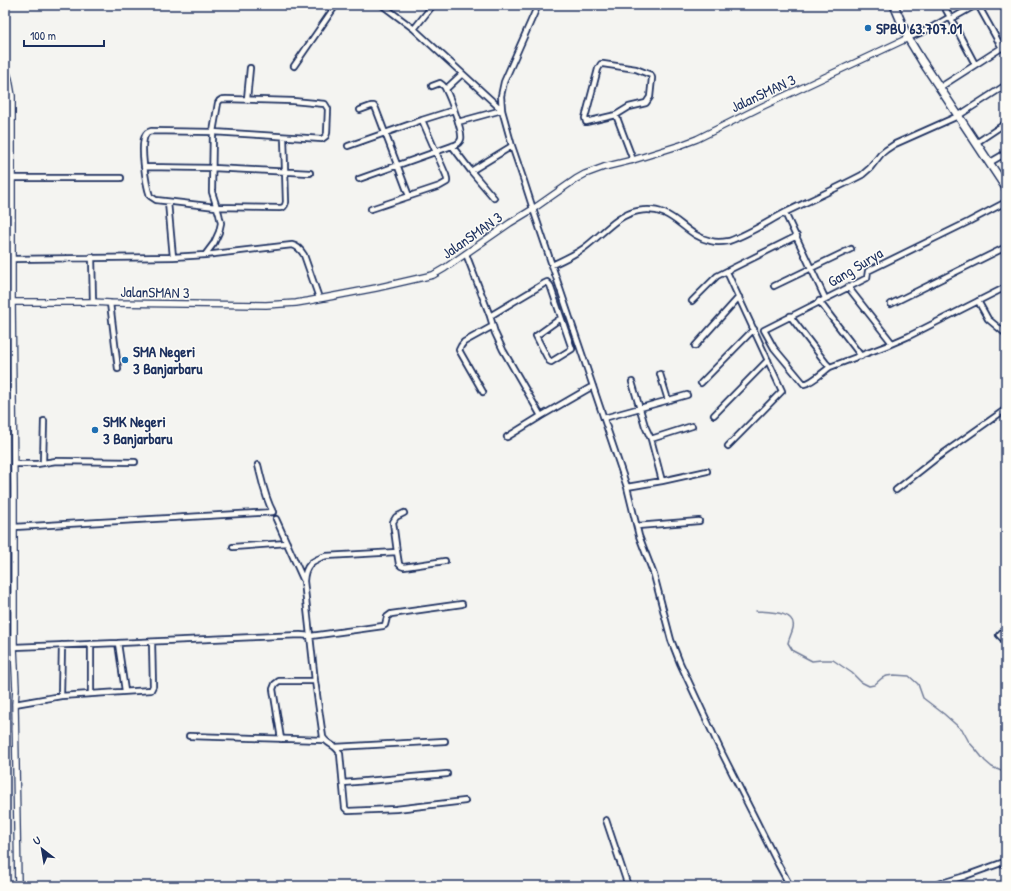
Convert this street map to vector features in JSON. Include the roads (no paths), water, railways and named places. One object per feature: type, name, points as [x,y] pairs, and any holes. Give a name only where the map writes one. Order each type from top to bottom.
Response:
[{"type":"main road","points":[[894,5],[908,38],[922,61],[1006,188]]},
{"type":"street","points":[[294,66],[336,5]]},
{"type":"street","points":[[382,5],[414,29],[502,110]]},
{"type":"street","points":[[414,29],[433,5]]},
{"type":"street","points":[[538,5],[504,82],[502,110],[512,146],[627,487],[639,536],[654,575],[671,640],[680,663],[722,753],[790,886]]},
{"type":"street","points":[[947,5],[946,10],[975,64]]},
{"type":"street","points":[[908,38],[977,5],[1004,47],[939,88]]},
{"type":"street","name":"JalanSMAN 3","points":[[12,302],[266,305],[296,303],[376,288],[429,276],[445,268],[576,179],[586,174],[697,139],[761,107],[908,38]]},
{"type":"street","points":[[603,64],[636,70],[651,75],[652,78],[649,100],[646,103],[629,107],[616,115],[586,122],[585,120],[591,93],[600,66],[603,64]]},
{"type":"street","points":[[5,67],[12,96],[14,647],[16,689],[18,886]]},
{"type":"street","points":[[247,99],[250,68]]},
{"type":"street","points":[[446,89],[462,74]]},
{"type":"street","points":[[359,179],[458,144],[461,140],[461,136],[458,122],[446,89],[440,83],[432,86]]},
{"type":"street","points":[[552,265],[568,258],[584,248],[611,224],[640,210],[658,211],[668,214],[702,239],[713,242],[722,242],[736,238],[862,175],[870,168],[881,154],[895,144],[958,116],[1006,85]]},
{"type":"street","points":[[205,255],[214,243],[221,223],[219,214],[216,207],[212,192],[213,132],[219,100],[247,99],[325,104],[328,110],[327,133],[325,138],[322,139],[213,132],[149,132],[145,136],[144,167],[147,186],[150,196],[156,200],[216,207],[280,208],[285,206],[286,202],[284,137]]},
{"type":"street","points":[[360,110],[374,106],[409,196]]},
{"type":"street","points":[[348,146],[454,110]]},
{"type":"street","points":[[458,122],[502,110]]},
{"type":"street","points":[[616,115],[633,160]]},
{"type":"street","points":[[372,209],[440,186],[447,182],[446,175],[422,120]]},
{"type":"street","points":[[976,143],[1006,123]]},
{"type":"street","points":[[452,146],[494,198]]},
{"type":"street","points":[[471,171],[512,146]]},
{"type":"street","points":[[989,163],[1006,153]]},
{"type":"street","points":[[144,167],[213,168],[310,173]]},
{"type":"street","points":[[12,178],[121,178]]},
{"type":"street","points":[[168,202],[173,257]]},
{"type":"street","name":"Gang Surya","points":[[701,383],[755,331],[764,330],[867,278],[868,270],[1006,202]]},
{"type":"street","points":[[785,213],[825,298]]},
{"type":"street","points":[[692,301],[717,276],[797,236]]},
{"type":"street","points":[[12,259],[173,257],[295,246],[301,250],[304,255],[319,298]]},
{"type":"street","points":[[891,304],[1006,247]]},
{"type":"street","points":[[774,286],[851,249]]},
{"type":"street","points":[[466,254],[503,350],[542,416]]},
{"type":"street","points":[[92,257],[93,302]]},
{"type":"street","points":[[727,272],[782,391],[728,446]]},
{"type":"street","points":[[490,316],[547,282],[550,285],[572,349],[550,362],[536,336],[561,318]]},
{"type":"street","points":[[848,287],[892,343]]},
{"type":"street","points":[[764,330],[774,348],[802,382],[806,384],[830,367],[909,336],[1006,287]]},
{"type":"street","points":[[696,346],[739,297]]},
{"type":"street","points":[[819,301],[861,356]]},
{"type":"street","points":[[978,301],[988,319],[1006,334]]},
{"type":"street","points":[[110,303],[118,369]]},
{"type":"street","points":[[790,316],[830,367]]},
{"type":"street","points":[[483,392],[460,350],[464,342],[493,326]]},
{"type":"street","points":[[714,414],[768,360]]},
{"type":"street","points":[[660,374],[668,400]]},
{"type":"street","points":[[632,382],[645,426],[651,439],[662,481]]},
{"type":"street","points":[[507,438],[593,386]]},
{"type":"street","points":[[604,418],[687,395]]},
{"type":"street","points":[[896,490],[934,460],[1006,409]]},
{"type":"street","points":[[43,462],[44,421]]},
{"type":"street","points":[[651,439],[692,426]]},
{"type":"street","points":[[14,464],[37,464],[56,461],[136,462]]},
{"type":"street","points":[[14,528],[273,512],[265,492],[258,465]]},
{"type":"street","points":[[627,487],[707,471]]},
{"type":"street","points":[[404,513],[396,516],[393,522],[399,564],[404,567],[445,561]]},
{"type":"street","points":[[276,519],[304,581]]},
{"type":"street","points":[[637,526],[699,521]]},
{"type":"street","points":[[233,546],[287,543]]},
{"type":"street","points":[[324,740],[315,681],[304,574],[311,562],[326,556],[397,552]]},
{"type":"street","points":[[14,647],[311,636],[383,626],[385,625],[387,617],[391,614],[462,604]]},
{"type":"street","points":[[1006,628],[999,635],[1006,642]]},
{"type":"street","points":[[15,704],[61,696],[149,690],[153,686],[152,642]]},
{"type":"street","points":[[118,643],[125,691]]},
{"type":"street","points":[[91,644],[91,694]]},
{"type":"street","points":[[61,696],[62,645]]},
{"type":"street","points":[[281,739],[273,689],[275,684],[279,681],[315,681]]},
{"type":"street","points":[[189,736],[324,740],[339,750],[344,804],[348,811],[396,809],[465,801]]},
{"type":"street","points":[[335,747],[445,741]]},
{"type":"street","points":[[343,783],[447,774]]},
{"type":"street","points":[[606,820],[628,886]]},
{"type":"street","points":[[932,886],[1006,862]]},
{"type":"waterway","points":[[756,611],[774,612],[786,615],[793,622],[793,628],[788,643],[793,651],[812,661],[833,660],[852,673],[861,682],[869,686],[874,685],[882,678],[887,676],[909,676],[918,684],[923,698],[963,731],[969,742],[985,761],[992,767],[1006,773]]},
{"type":"place","name":"SPBU 63.707.01","points":[[868,28]]},
{"type":"place","name":"SMA Negeri 3 Banjarbaru","points":[[125,360]]},
{"type":"place","name":"SMK Negeri 3 Banjarbaru","points":[[95,430]]}]
